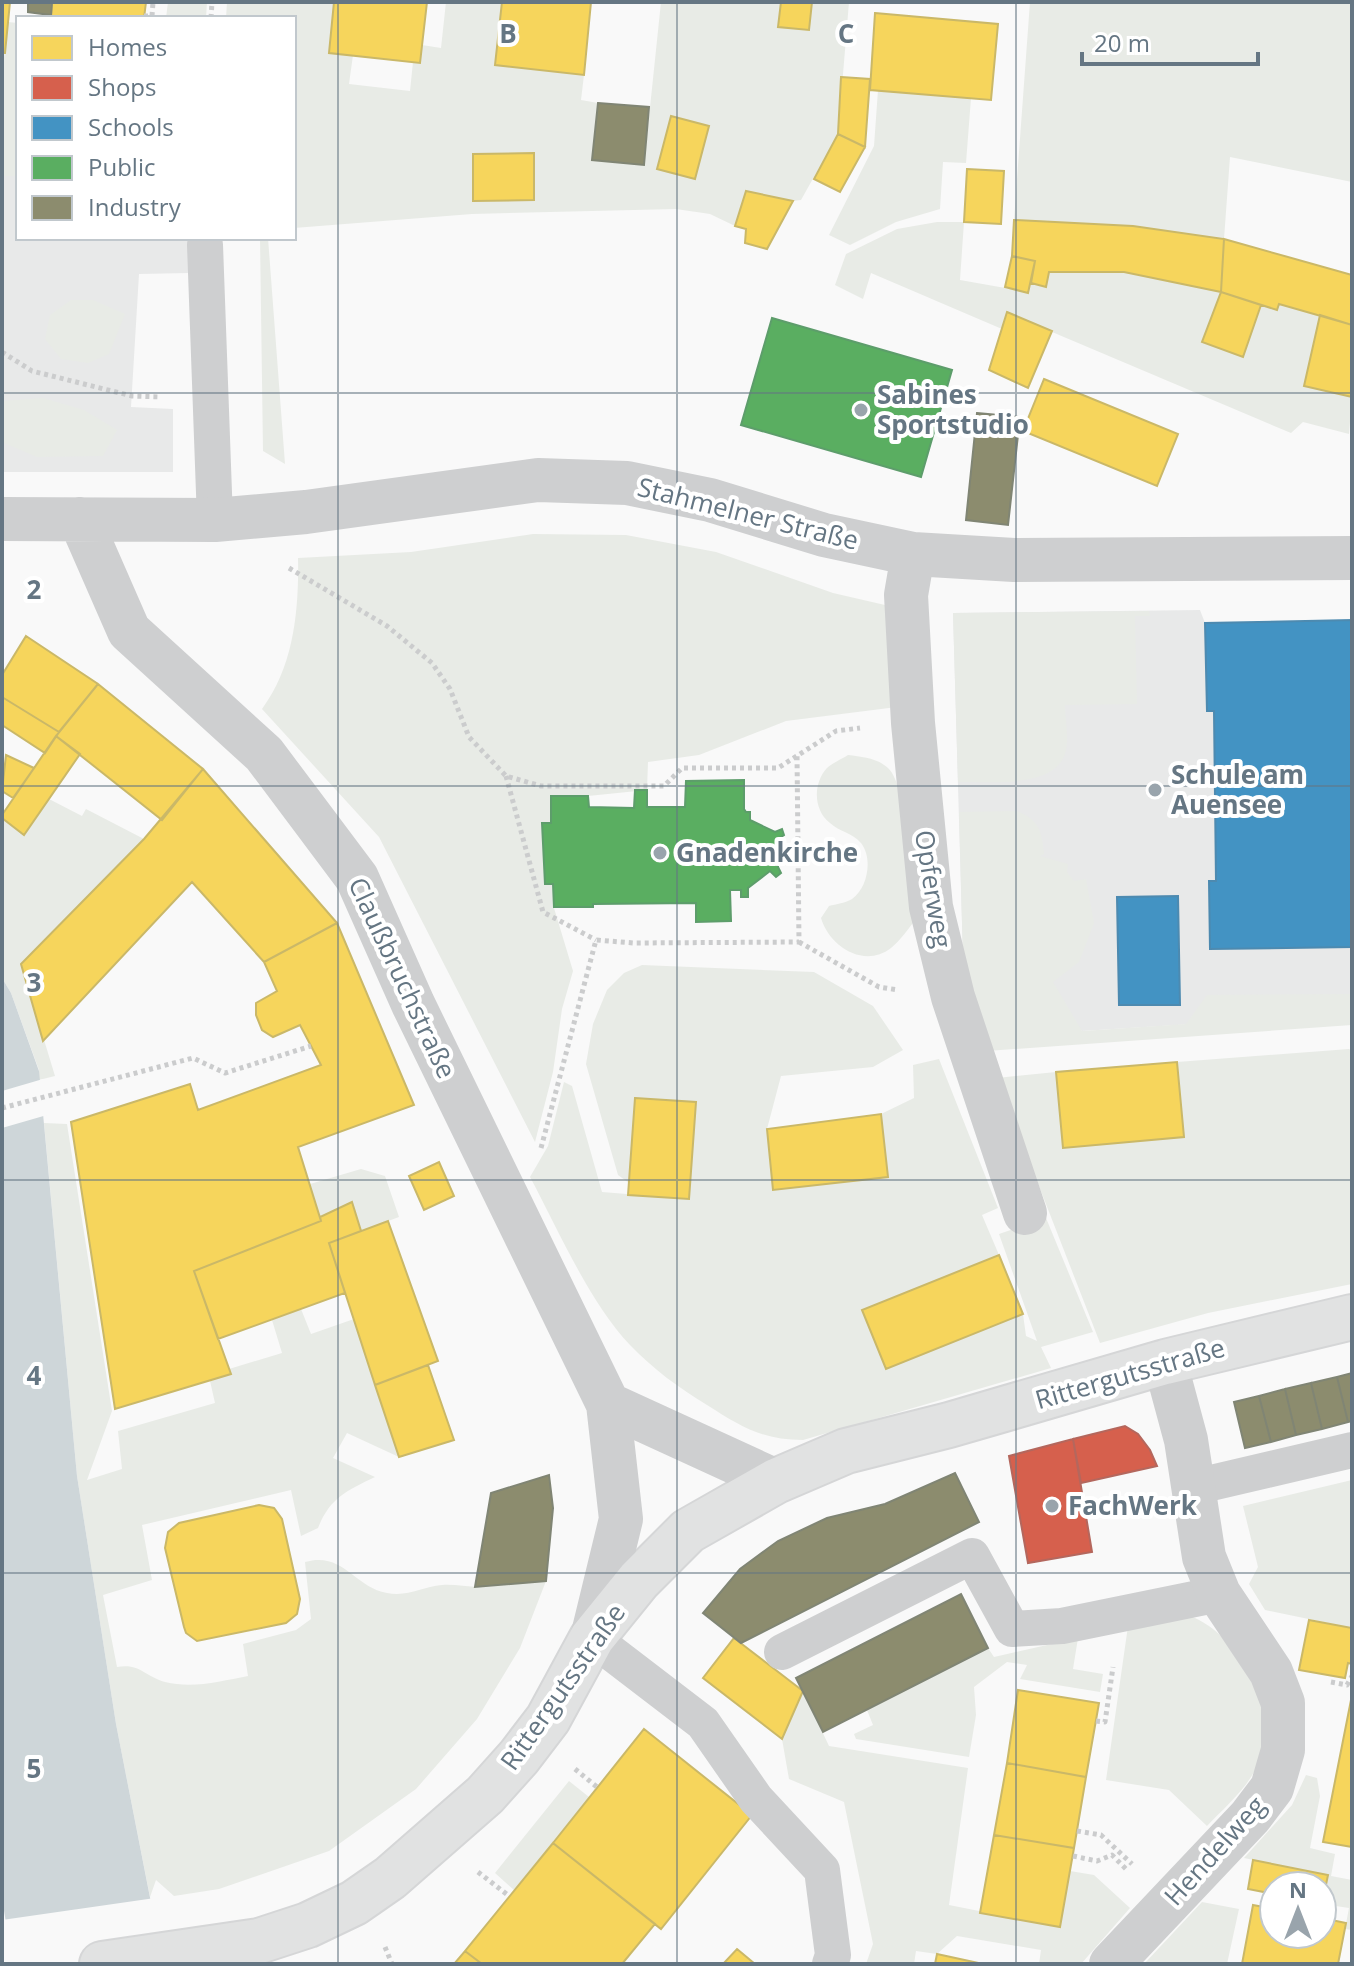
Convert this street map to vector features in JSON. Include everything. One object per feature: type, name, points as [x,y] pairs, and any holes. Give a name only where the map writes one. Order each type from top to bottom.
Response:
[{"type":"main road","name":"Rittergutsstraße","points":[[102,1964],[259,1941],[308,1925],[354,1903],[390,1878],[485,1795],[519,1757],[548,1719],[592,1638],[639,1580],[688,1531],[776,1481],[846,1451],[949,1425],[1165,1362],[1352,1317]]},
{"type":"street","name":"Stahmelner Straße","points":[[2,519],[215,520],[306,512],[538,480],[627,483],[710,500],[824,535],[913,554],[1014,560],[1352,558]]},
{"type":"street","name":"Claußbruchstraße","points":[[80,519],[129,631],[264,754],[357,878],[413,1004],[608,1404],[621,1519],[592,1638]]},
{"type":"street","name":"Opferweg","points":[[913,554],[906,595],[913,723],[931,907],[953,997],[1025,1213]]},
{"type":"street","name":"Hendelweg","points":[[1111,1964],[1250,1817],[1272,1788],[1283,1750],[1283,1703],[1267,1663],[1219,1594],[1204,1557],[1186,1440],[1165,1362]]},
{"type":"street","points":[[608,1404],[776,1481]]},
{"type":"lane","points":[[205,245],[215,520]]},
{"type":"lane","points":[[1194,1487],[1352,1450]]},
{"type":"lane","points":[[782,1652],[972,1556],[1012,1629],[1062,1626],[1219,1594]]},
{"type":"lane","points":[[592,1638],[703,1723],[756,1799],[822,1870],[833,1955],[830,1964]]},
{"type":"path","points":[[144,16],[152,16],[153,2]]},
{"type":"path","points":[[2,352],[32,371],[132,396]]},
{"type":"path","points":[[278,562],[387,626],[432,663],[450,689],[469,737],[506,776],[543,912],[596,940],[634,943],[799,942],[879,987],[953,997]]},
{"type":"path","points":[[506,776],[541,786],[664,786],[682,768],[778,768],[836,731],[913,723]]},
{"type":"path","points":[[797,755],[799,942]]},
{"type":"path","points":[[543,1145],[596,940]]},
{"type":"path","points":[[2,1108],[193,1058],[225,1073],[311,1046]]},
{"type":"path","points":[[1096,1721],[1105,1722],[1121,1615]]},
{"type":"path","points":[[569,1763],[597,1787]]},
{"type":"path","points":[[1077,1831],[1101,1835]]},
{"type":"path","points":[[1073,1856],[1097,1861]]},
{"type":"path","points":[[474,1869],[509,1896]]},
{"type":"path","points":[[380,1937],[392,1964]]},
{"type":"shaded area","points":[[168,2],[207,2],[206,16],[166,16]]},
{"type":"shaded area","points":[[227,2],[334,2],[329,53],[353,55],[349,84],[410,91],[413,62],[420,62],[422,45],[441,48],[446,2],[502,2],[495,65],[584,75],[581,100],[598,103],[644,165],[661,2],[781,2],[778,27],[808,30],[812,2],[849,2],[838,134],[801,200],[746,192],[735,226],[710,214],[676,209],[472,214],[296,228],[296,16],[226,16]],"holes":[[[534,153],[534,200],[473,201],[473,154]]]},
{"type":"shaded area","points":[[1030,2],[1352,2],[1352,182],[1230,157],[1224,239],[1133,226],[1014,220]]},
{"type":"shaded area","points":[[8,22],[16,23],[16,176],[2,176],[2,75]]},
{"type":"shaded area","points":[[878,90],[971,98],[966,163],[943,162],[940,209],[896,222],[850,245],[829,235],[874,146]]},
{"type":"shaded area","points":[[2,176],[16,176],[16,240],[189,240],[189,273],[139,274],[131,407],[173,409],[173,472],[2,472]]},
{"type":"shaded area","points":[[937,222],[964,222],[960,280],[1028,292],[1031,283],[1046,286],[1049,272],[1124,272],[1221,292],[1203,342],[1242,357],[1261,305],[1277,310],[1279,304],[1320,315],[1304,386],[1352,397],[1349,434],[1303,422],[1291,433],[1007,313],[1002,329],[871,273],[863,299],[835,285],[846,254],[897,229]]},
{"type":"shaded area","points":[[260,240],[268,240],[285,464],[263,451]]},
{"type":"shaded area","points":[[71,300],[93,300],[125,314],[109,354],[88,363],[61,359],[45,339],[50,315]]},
{"type":"shaded area","points":[[43,398],[84,410],[117,430],[103,456],[37,457],[2,442],[4,401]]},
{"type":"shaded area","points":[[533,534],[626,535],[716,552],[833,593],[885,605],[897,707],[786,721],[699,755],[648,762],[647,790],[551,797],[551,823],[542,824],[545,883],[553,884],[554,908],[573,971],[562,1009],[553,1072],[535,1142],[379,837],[262,709],[288,656],[295,617],[298,558],[411,552]]},
{"type":"shaded area","name":"Schule am Auensee","points":[[1200,610],[1205,623],[1352,620],[1352,1014],[1082,1031],[963,958],[953,613]]},
{"type":"shaded area","points":[[1149,611],[1150,616],[1135,616],[1137,704],[1065,705],[1066,750],[1060,763],[1050,772],[1020,781],[958,782],[953,613]]},
{"type":"shaded area","points":[[848,755],[879,762],[895,778],[905,816],[911,863],[916,919],[891,948],[870,956],[859,955],[840,945],[825,928],[821,918],[829,906],[850,900],[857,894],[867,872],[867,857],[861,843],[824,818],[818,804],[817,789],[822,774]]},
{"type":"shaded area","points":[[49,799],[82,816],[86,809],[144,839],[21,964],[55,1076],[39,1080],[39,1070],[11,993],[2,978],[2,818],[25,835]]},
{"type":"shaded area","points":[[1016,811],[1030,818],[1038,827],[1044,854],[1040,856],[1068,864],[1067,872],[1074,881],[1086,879],[1094,923],[1079,962],[1053,982],[1082,1031],[1186,1024],[1207,995],[1352,994],[1352,1025],[987,1051],[963,958],[959,812]]},
{"type":"shaded area","points":[[642,965],[814,972],[873,1006],[903,1050],[873,1067],[781,1076],[767,1129],[773,1190],[888,1177],[881,1114],[914,1098],[913,1065],[939,1059],[998,1208],[982,1215],[999,1255],[862,1310],[886,1369],[1023,1314],[1026,1336],[1037,1341],[999,1234],[1046,1218],[1093,1332],[1041,1347],[1051,1368],[803,1440],[775,1437],[741,1425],[686,1392],[657,1370],[630,1345],[601,1308],[530,1177],[548,1146],[564,1082],[572,1086],[602,1192],[689,1199],[695,1102],[635,1098],[629,1183],[618,1175],[586,1064],[593,1024],[607,990],[624,973]]},
{"type":"shaded area","points":[[2,978],[11,993],[39,1071],[77,1476],[116,1724],[163,1964],[13,1964],[2,1899]]},
{"type":"shaded area","points":[[1352,1051],[1352,1284],[1208,1313],[1100,1343],[997,1078],[1056,1072],[1063,1148],[1184,1137],[1177,1062]]},
{"type":"shaded area","points":[[44,1123],[67,1124],[112,1411],[87,1480],[122,1469],[118,1431],[215,1403],[210,1381],[230,1374],[229,1369],[282,1353],[272,1320],[301,1309],[311,1334],[354,1319],[399,1457],[347,1433],[333,1458],[375,1477],[340,1496],[328,1509],[318,1528],[301,1536],[291,1490],[142,1525],[152,1580],[103,1595],[117,1667],[137,1668],[165,1682],[186,1685],[248,1676],[243,1644],[296,1630],[311,1619],[305,1562],[329,1561],[376,1589],[395,1594],[442,1585],[479,1587],[546,1581],[520,1648],[477,1719],[416,1789],[329,1851],[219,1889],[174,1896],[156,1880],[150,1897],[116,1724],[77,1476]]},
{"type":"shaded area","points":[[361,1169],[385,1176],[399,1217],[361,1231],[351,1202],[320,1217],[310,1184]]},
{"type":"shaded area","points":[[1352,1480],[1352,1628],[1265,1610],[1249,1584],[1258,1567],[1243,1506]]},
{"type":"shaded area","points":[[1190,1616],[1225,1640],[1240,1658],[1260,1700],[1264,1722],[1258,1764],[1248,1782],[1207,1826],[1169,1790],[1106,1780],[1128,1626]]},
{"type":"shaded area","points":[[1078,1638],[1073,1669],[1103,1674],[1100,1692],[1020,1679],[1027,1665],[1007,1662],[974,1687],[976,1715],[969,1757],[856,1739],[854,1734],[873,1725],[867,1710],[988,1648],[994,1657]]},
{"type":"shaded area","points":[[803,1691],[829,1746],[968,1768],[949,1905],[1059,1927],[1070,1871],[1094,1875],[1130,1908],[1081,1964],[1039,1964],[1041,1950],[957,1936],[937,1954],[916,1951],[914,1964],[866,1964],[873,1944],[844,1802],[789,1779],[782,1739]]},
{"type":"shaded area","points":[[1306,1775],[1317,1778],[1320,1796],[1310,1848],[1335,1854],[1332,1870],[1303,1870],[1244,1858],[1292,1805]]},
{"type":"shaded area","points":[[569,1781],[589,1797],[514,1890],[495,1873]]},
{"type":"shaded area","points":[[1338,1877],[1352,1880],[1352,1930],[1345,1929],[1349,1908],[1338,1906]]},
{"type":"shaded area","points":[[1202,1902],[1239,1909],[1227,1964],[1144,1964]]},
{"type":"pier","points":[[43,1079],[47,1115],[2,1128],[2,1091]]},
{"type":"pier","points":[[155,1898],[167,1964],[9,1964],[2,1920]]},
{"type":"building: Homes","points":[[2,2],[10,2],[5,53],[2,53]]},
{"type":"building: Homes","points":[[52,2],[146,2],[144,16],[51,16]]},
{"type":"building: Homes","points":[[334,2],[427,2],[420,63],[329,53]]},
{"type":"building: Homes","points":[[502,2],[591,2],[584,75],[495,65]]},
{"type":"building: Homes","points":[[781,2],[812,2],[809,30],[778,27]]},
{"type":"building: Homes","points":[[875,13],[998,24],[991,100],[870,90]]},
{"type":"building: Homes","points":[[841,77],[870,79],[865,147],[838,134]]},
{"type":"building: Homes","points":[[671,116],[709,126],[695,179],[657,169]]},
{"type":"building: Homes","points":[[838,134],[865,147],[840,192],[814,179]]},
{"type":"building: Homes","points":[[534,153],[534,200],[473,201],[473,154]]},
{"type":"building: Homes","points":[[967,169],[1004,171],[1001,224],[964,222]]},
{"type":"building: Homes","points":[[746,191],[793,201],[767,249],[745,243],[746,229],[735,226]]},
{"type":"building: Homes","points":[[1014,220],[1133,226],[1224,239],[1221,292],[1124,272],[1049,272],[1046,287],[1031,283],[1035,261],[1012,256]]},
{"type":"building: Homes","points":[[1224,239],[1352,275],[1352,325],[1279,304],[1277,310],[1221,292]]},
{"type":"building: Homes","points":[[1012,256],[1035,261],[1028,293],[1005,287]]},
{"type":"building: Homes","points":[[1221,292],[1261,305],[1243,357],[1202,342]]},
{"type":"building: Homes","points":[[1007,312],[1052,331],[1028,388],[989,370]]},
{"type":"building: Homes","points":[[1320,315],[1352,325],[1352,397],[1304,386]]},
{"type":"building: Homes","points":[[1044,379],[1178,434],[1157,486],[1023,431]]},
{"type":"building: Homes","points":[[26,636],[98,684],[59,732],[2,697],[2,675]]},
{"type":"building: Homes","points":[[98,684],[203,769],[162,820],[56,736]]},
{"type":"building: Homes","points":[[2,697],[59,732],[45,753],[2,725]]},
{"type":"building: Homes","points":[[56,736],[80,754],[24,835],[2,815]]},
{"type":"building: Homes","points":[[6,755],[34,768],[13,798],[2,791]]},
{"type":"building: Homes","points":[[203,769],[337,923],[264,962],[192,882],[43,1041],[21,964],[144,839]]},
{"type":"building: Homes","points":[[337,923],[414,1105],[298,1147],[321,1221],[194,1271],[231,1374],[115,1409],[71,1122],[190,1084],[198,1110],[321,1065],[300,1025],[273,1037],[262,1030],[256,1015],[256,1003],[277,991],[264,962]]},
{"type":"building: Homes","points":[[1177,1062],[1184,1137],[1063,1148],[1056,1072]]},
{"type":"building: Homes","points":[[635,1098],[696,1102],[689,1199],[628,1195]]},
{"type":"building: Homes","points":[[881,1114],[888,1177],[773,1190],[767,1129]]},
{"type":"building: Homes","points":[[439,1162],[454,1196],[424,1210],[409,1176]]},
{"type":"building: Homes","points":[[352,1202],[361,1231],[329,1243],[345,1293],[218,1339],[194,1271],[321,1221],[320,1217]]},
{"type":"building: Homes","points":[[388,1221],[438,1361],[375,1385],[329,1243]]},
{"type":"building: Homes","points":[[999,1255],[1023,1314],[886,1369],[862,1310]]},
{"type":"building: Homes","points":[[428,1365],[454,1440],[399,1457],[375,1385]]},
{"type":"building: Homes","points":[[259,1505],[274,1508],[282,1519],[300,1599],[297,1614],[286,1623],[197,1641],[186,1633],[184,1627],[165,1548],[168,1532],[179,1523]]},
{"type":"building: Homes","points":[[1309,1620],[1352,1628],[1352,1664],[1348,1663],[1345,1678],[1299,1670]]},
{"type":"building: Homes","points":[[734,1638],[803,1691],[782,1739],[703,1678]]},
{"type":"building: Homes","points":[[1018,1690],[1099,1703],[1086,1777],[1007,1763]]},
{"type":"building: Homes","points":[[1352,1695],[1352,1847],[1323,1842]]},
{"type":"building: Homes","points":[[644,1729],[752,1815],[661,1929],[553,1843]]},
{"type":"building: Homes","points":[[1007,1763],[1086,1777],[1074,1848],[994,1835]]},
{"type":"building: Homes","points":[[994,1835],[1074,1848],[1060,1927],[980,1913]]},
{"type":"building: Homes","points":[[553,1843],[655,1924],[622,1964],[482,1964],[465,1951]]},
{"type":"building: Homes","points":[[1253,1860],[1303,1870],[1258,1870],[1258,1891],[1248,1889]]},
{"type":"building: Homes","points":[[1253,1905],[1258,1906],[1258,1950],[1338,1950],[1338,1921],[1346,1923],[1338,1964],[1242,1964]]},
{"type":"building: Homes","points":[[737,1949],[755,1964],[723,1964]]},
{"type":"building: Homes","points":[[465,1951],[482,1964],[454,1964]]},
{"type":"building: Homes","points":[[937,1954],[983,1964],[935,1964]]},
{"type":"building: Shops","points":[[1125,1426],[1138,1434],[1157,1466],[1081,1483],[1073,1439]]},
{"type":"building: Shops","points":[[1073,1439],[1092,1552],[1028,1563],[1009,1456]]},
{"type":"building: Schools","points":[[1352,620],[1352,947],[1210,949],[1209,881],[1216,881],[1214,711],[1207,711],[1205,623]]},
{"type":"building: Schools","points":[[1178,896],[1180,1005],[1119,1005],[1117,897]]},
{"type":"building: Public","points":[[772,318],[952,370],[921,477],[741,425]]},
{"type":"building: Public","name":"Gnadenkirche","points":[[744,780],[744,809],[750,812],[750,820],[775,832],[782,829],[784,835],[778,839],[778,867],[781,873],[776,877],[770,871],[748,888],[748,897],[741,897],[741,890],[730,890],[731,921],[696,922],[696,903],[554,907],[553,884],[545,884],[542,823],[551,823],[551,796],[588,796],[589,807],[634,808],[635,790],[647,790],[647,807],[685,807],[686,781]]},
{"type":"building: Industry","points":[[28,2],[52,2],[51,15],[28,12]]},
{"type":"building: Industry","points":[[598,103],[649,107],[644,165],[592,160]]},
{"type":"building: Industry","points":[[977,413],[1020,417],[1008,525],[966,520]]},
{"type":"building: Industry","points":[[1352,1373],[1352,1421],[1348,1422],[1337,1377]]},
{"type":"building: Industry","points":[[1337,1377],[1348,1422],[1322,1429],[1311,1383]]},
{"type":"building: Industry","points":[[1311,1383],[1322,1429],[1296,1435],[1285,1389]]},
{"type":"building: Industry","points":[[1285,1389],[1296,1435],[1271,1442],[1259,1396]]},
{"type":"building: Industry","points":[[1259,1396],[1271,1442],[1245,1448],[1234,1402]]},
{"type":"building: Industry","points":[[955,1473],[979,1522],[741,1643],[703,1613],[740,1569],[778,1541],[827,1518],[885,1504]]},
{"type":"building: Industry","points":[[549,1475],[553,1508],[546,1581],[475,1587],[491,1493]]},
{"type":"building: Industry","points":[[961,1594],[988,1648],[823,1732],[796,1678]]},
{"type":"place","name":"Sabines Sportstudio","points":[[861,410]]},
{"type":"place","name":"Schule am Auensee","points":[[1155,790]]},
{"type":"place","name":"Gnadenkirche","points":[[660,853]]},
{"type":"place","name":"FachWerk","points":[[1052,1506]]}]
